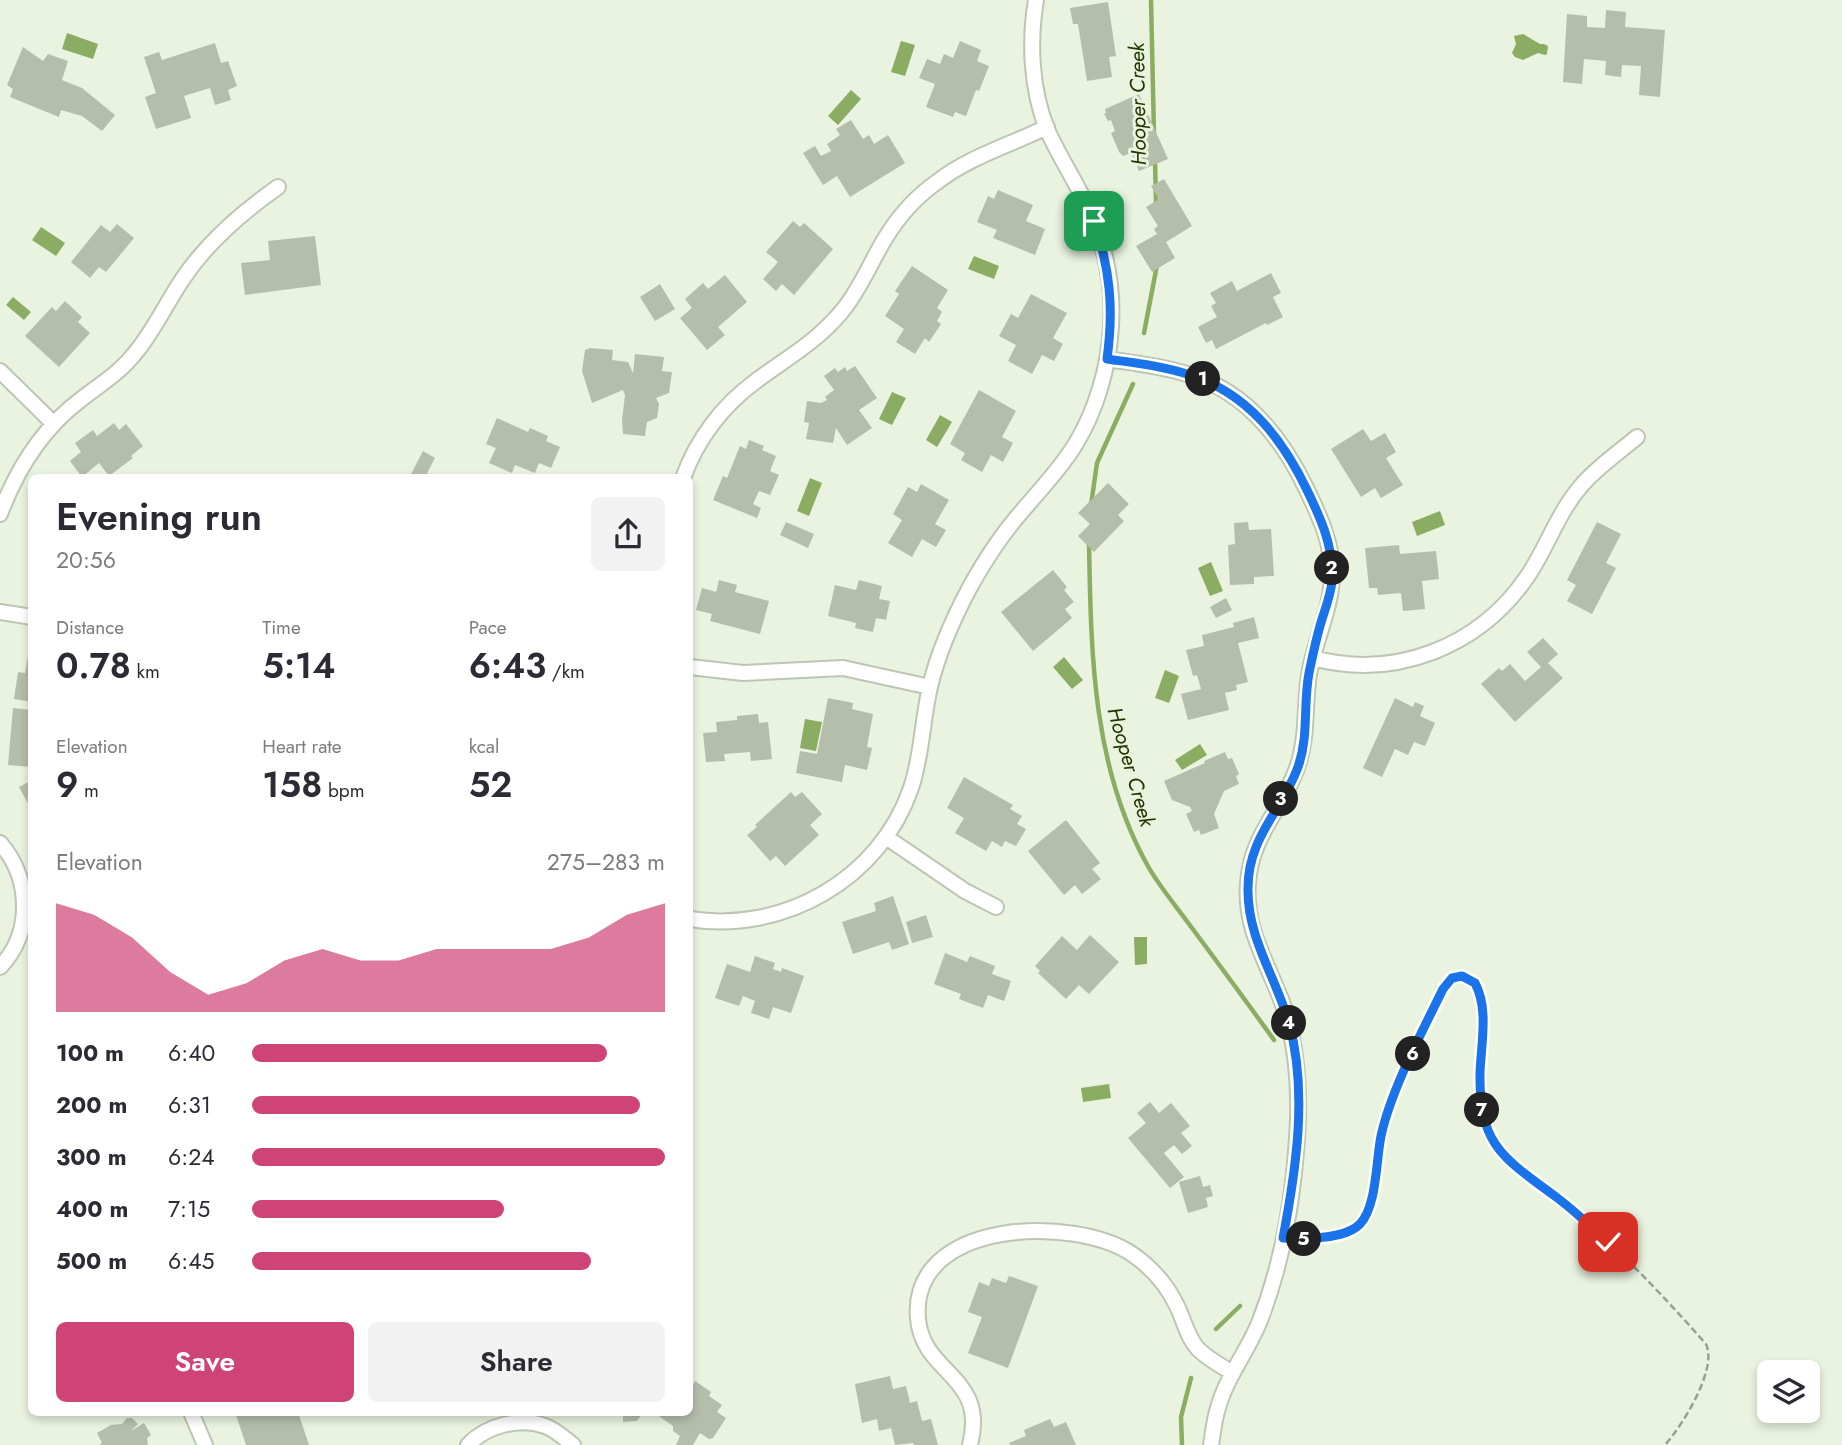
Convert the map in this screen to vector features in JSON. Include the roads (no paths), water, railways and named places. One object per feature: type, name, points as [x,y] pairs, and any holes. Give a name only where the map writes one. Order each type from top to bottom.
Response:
[{"type":"street","points":[[693,919],[747,920],[791,909],[836,886],[855,871],[886,837],[911,789],[930,688],[949,631],[976,575],[995,546],[1060,467],[1075,445],[1096,400],[1107,359],[1112,302],[1103,247],[1094,221],[1047,127],[1034,75],[1032,23],[1036,0]]},
{"type":"street","points":[[685,474],[698,446],[725,409],[756,381],[812,343],[843,310],[888,233],[919,197],[957,168],[1047,127]]},
{"type":"street","points":[[0,514],[23,463],[54,424],[125,365],[143,344],[198,258],[234,221],[278,187]]},
{"type":"street","points":[[1107,359],[1167,369],[1207,381],[1249,407],[1282,443],[1294,463],[1318,512],[1332,566],[1330,595],[1312,658],[1305,738],[1300,761],[1292,781],[1257,842],[1248,884],[1252,931],[1285,1010],[1293,1039],[1297,1067],[1296,1152],[1283,1238],[1259,1321],[1218,1407],[1211,1445]]},
{"type":"street","points":[[0,371],[54,424]]},
{"type":"street","points":[[1312,658],[1349,666],[1403,661],[1441,649],[1475,630],[1504,604],[1526,578],[1557,520],[1581,486],[1637,437]]},
{"type":"street","points":[[0,612],[28,616]]},
{"type":"street","points":[[693,667],[743,673],[843,668],[930,688]]},
{"type":"street","points":[[886,837],[965,891],[996,907]]},
{"type":"street","points":[[0,844],[20,876],[24,905],[19,936],[13,950],[0,967]]},
{"type":"street","points":[[970,1445],[974,1427],[969,1401],[959,1381],[925,1345],[918,1318],[918,1302],[928,1276],[943,1257],[971,1242],[1018,1233],[1065,1232],[1093,1237],[1121,1247],[1145,1264],[1165,1285],[1198,1349],[1233,1373]]},
{"type":"street","points":[[193,1416],[205,1445]]},
{"type":"street","points":[[468,1445],[484,1432],[528,1422],[548,1427],[573,1445]]},
{"type":"waterway","name":"Hooper Creek","points":[[1151,0],[1154,134]]},
{"type":"waterway","name":"Hooper Creek","points":[[1155,160],[1156,204]]},
{"type":"waterway","name":"Hooper Creek","points":[[1144,333],[1157,265]]},
{"type":"waterway","name":"Hooper Creek","points":[[1091,505],[1097,463],[1133,384]]},
{"type":"waterway","name":"Hooper Creek","points":[[1089,542],[1091,626],[1098,709],[1105,750],[1130,830],[1158,882],[1274,1040]]},
{"type":"waterway","name":"Hooper Creek","points":[[1216,1329],[1240,1306]]},
{"type":"waterway","name":"Hooper Creek","points":[[1182,1445],[1181,1417],[1191,1378]]}]
